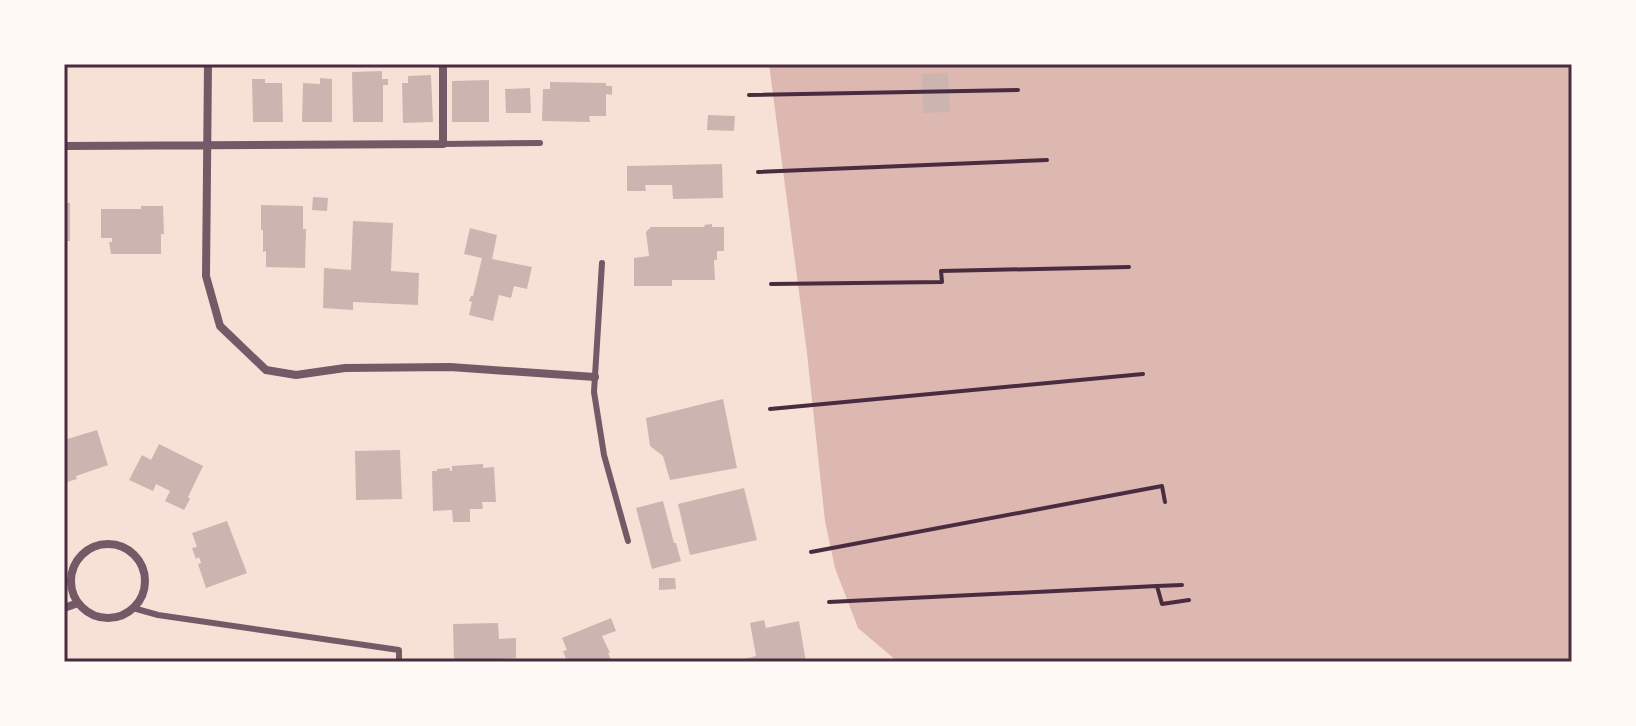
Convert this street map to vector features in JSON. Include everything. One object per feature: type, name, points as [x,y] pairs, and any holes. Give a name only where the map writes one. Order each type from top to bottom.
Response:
[{"type":"street","points":[[208,64],[206,276],[220,326],[266,370],[296,375],[345,368],[450,367],[595,377]]},
{"type":"street","points":[[64,146],[443,144],[443,64]]},
{"type":"street","points":[[111,543],[133,553],[145,574],[141,598],[133,608],[123,615],[98,617],[78,603],[70,580],[78,557],[87,549],[111,543]]},
{"type":"street","points":[[64,608],[78,603]]},
{"type":"lane","points":[[443,144],[540,143]]},
{"type":"lane","points":[[602,263],[594,392],[604,455],[628,541]]},
{"type":"lane","points":[[133,608],[158,615],[399,650],[399,662]]},
{"type":"path","points":[[749,95],[1018,90]]},
{"type":"path","points":[[758,172],[1047,160]]},
{"type":"path","points":[[771,284],[942,282],[941,271],[1129,267]]},
{"type":"path","points":[[770,409],[1143,374]]},
{"type":"path","points":[[811,552],[1162,486],[1165,502]]},
{"type":"path","points":[[829,602],[1182,585]]},
{"type":"path","points":[[1157,586],[1162,604],[1189,600]]},
{"type":"shaded area","points":[[769,64],[1572,64],[1572,662],[898,662],[858,628],[835,568],[825,521],[807,353]]},
{"type":"building","points":[[382,71],[382,79],[388,79],[388,85],[383,85],[383,122],[353,122],[352,72]]},
{"type":"building","points":[[948,73],[950,112],[923,113],[922,74]]},
{"type":"building","points":[[431,75],[433,122],[403,123],[402,83],[408,83],[408,76]]},
{"type":"building","points":[[320,78],[332,79],[332,122],[302,122],[303,83],[320,84]]},
{"type":"building","points":[[252,79],[282,83],[283,122],[253,122]]},
{"type":"building","points":[[489,80],[489,122],[452,122],[452,81]]},
{"type":"building","points":[[550,82],[606,83],[606,86],[612,86],[612,95],[606,94],[606,116],[589,116],[590,122],[542,121],[543,89],[550,89]]},
{"type":"building","points":[[530,88],[531,113],[506,113],[505,89]]},
{"type":"building","points":[[708,115],[735,116],[734,131],[707,130]]},
{"type":"building","points":[[722,164],[723,198],[673,199],[672,185],[645,185],[646,191],[627,191],[627,166]]},
{"type":"building","points":[[313,197],[328,198],[327,211],[312,210]]},
{"type":"building","points":[[64,203],[70,203],[70,241],[64,241]]},
{"type":"building","points":[[261,205],[303,206],[305,268],[266,267]]},
{"type":"building","points":[[141,206],[163,206],[161,254],[111,254],[109,242],[112,238],[101,238],[101,209],[141,209]]},
{"type":"building","points":[[353,221],[393,223],[391,271],[419,273],[418,305],[353,302],[353,310],[323,308],[324,268],[351,270]]},
{"type":"building","points":[[712,224],[712,227],[724,227],[724,251],[717,251],[717,260],[714,260],[715,280],[672,280],[672,286],[634,286],[634,258],[649,256],[646,232],[651,227],[705,227]]},
{"type":"building","points":[[470,228],[497,235],[492,259],[532,267],[527,289],[514,286],[511,298],[499,295],[493,321],[469,315],[472,302],[469,301],[482,258],[464,254]]},
{"type":"building","points":[[723,399],[737,468],[670,480],[663,456],[650,446],[646,418]]},
{"type":"building","points":[[97,430],[108,465],[64,483],[64,440]]},
{"type":"building","points":[[159,444],[203,466],[184,510],[165,501],[170,491],[156,484],[153,491],[129,480],[142,455],[151,460]]},
{"type":"building","points":[[400,450],[402,499],[356,500],[355,451]]},
{"type":"building","points":[[483,464],[483,468],[494,467],[496,502],[482,502],[483,509],[470,509],[470,522],[453,522],[452,510],[433,511],[432,471],[450,468],[452,471],[452,466]]},
{"type":"building","points":[[744,488],[757,540],[690,555],[678,504]]},
{"type":"building","points":[[663,501],[681,561],[652,569],[636,508]]},
{"type":"building","points":[[227,521],[247,573],[206,588],[198,564],[201,563],[199,557],[196,559],[192,548],[197,547],[192,533]]},
{"type":"building","points":[[659,578],[675,578],[676,589],[659,590]]},
{"type":"building","points":[[611,618],[616,631],[602,636],[611,660],[567,662],[563,651],[567,650],[562,638]]},
{"type":"building","points":[[764,620],[766,628],[799,621],[806,662],[736,662],[756,656],[750,623]]},
{"type":"building","points":[[498,623],[499,639],[516,638],[516,658],[501,659],[501,662],[454,662],[453,624]]}]
